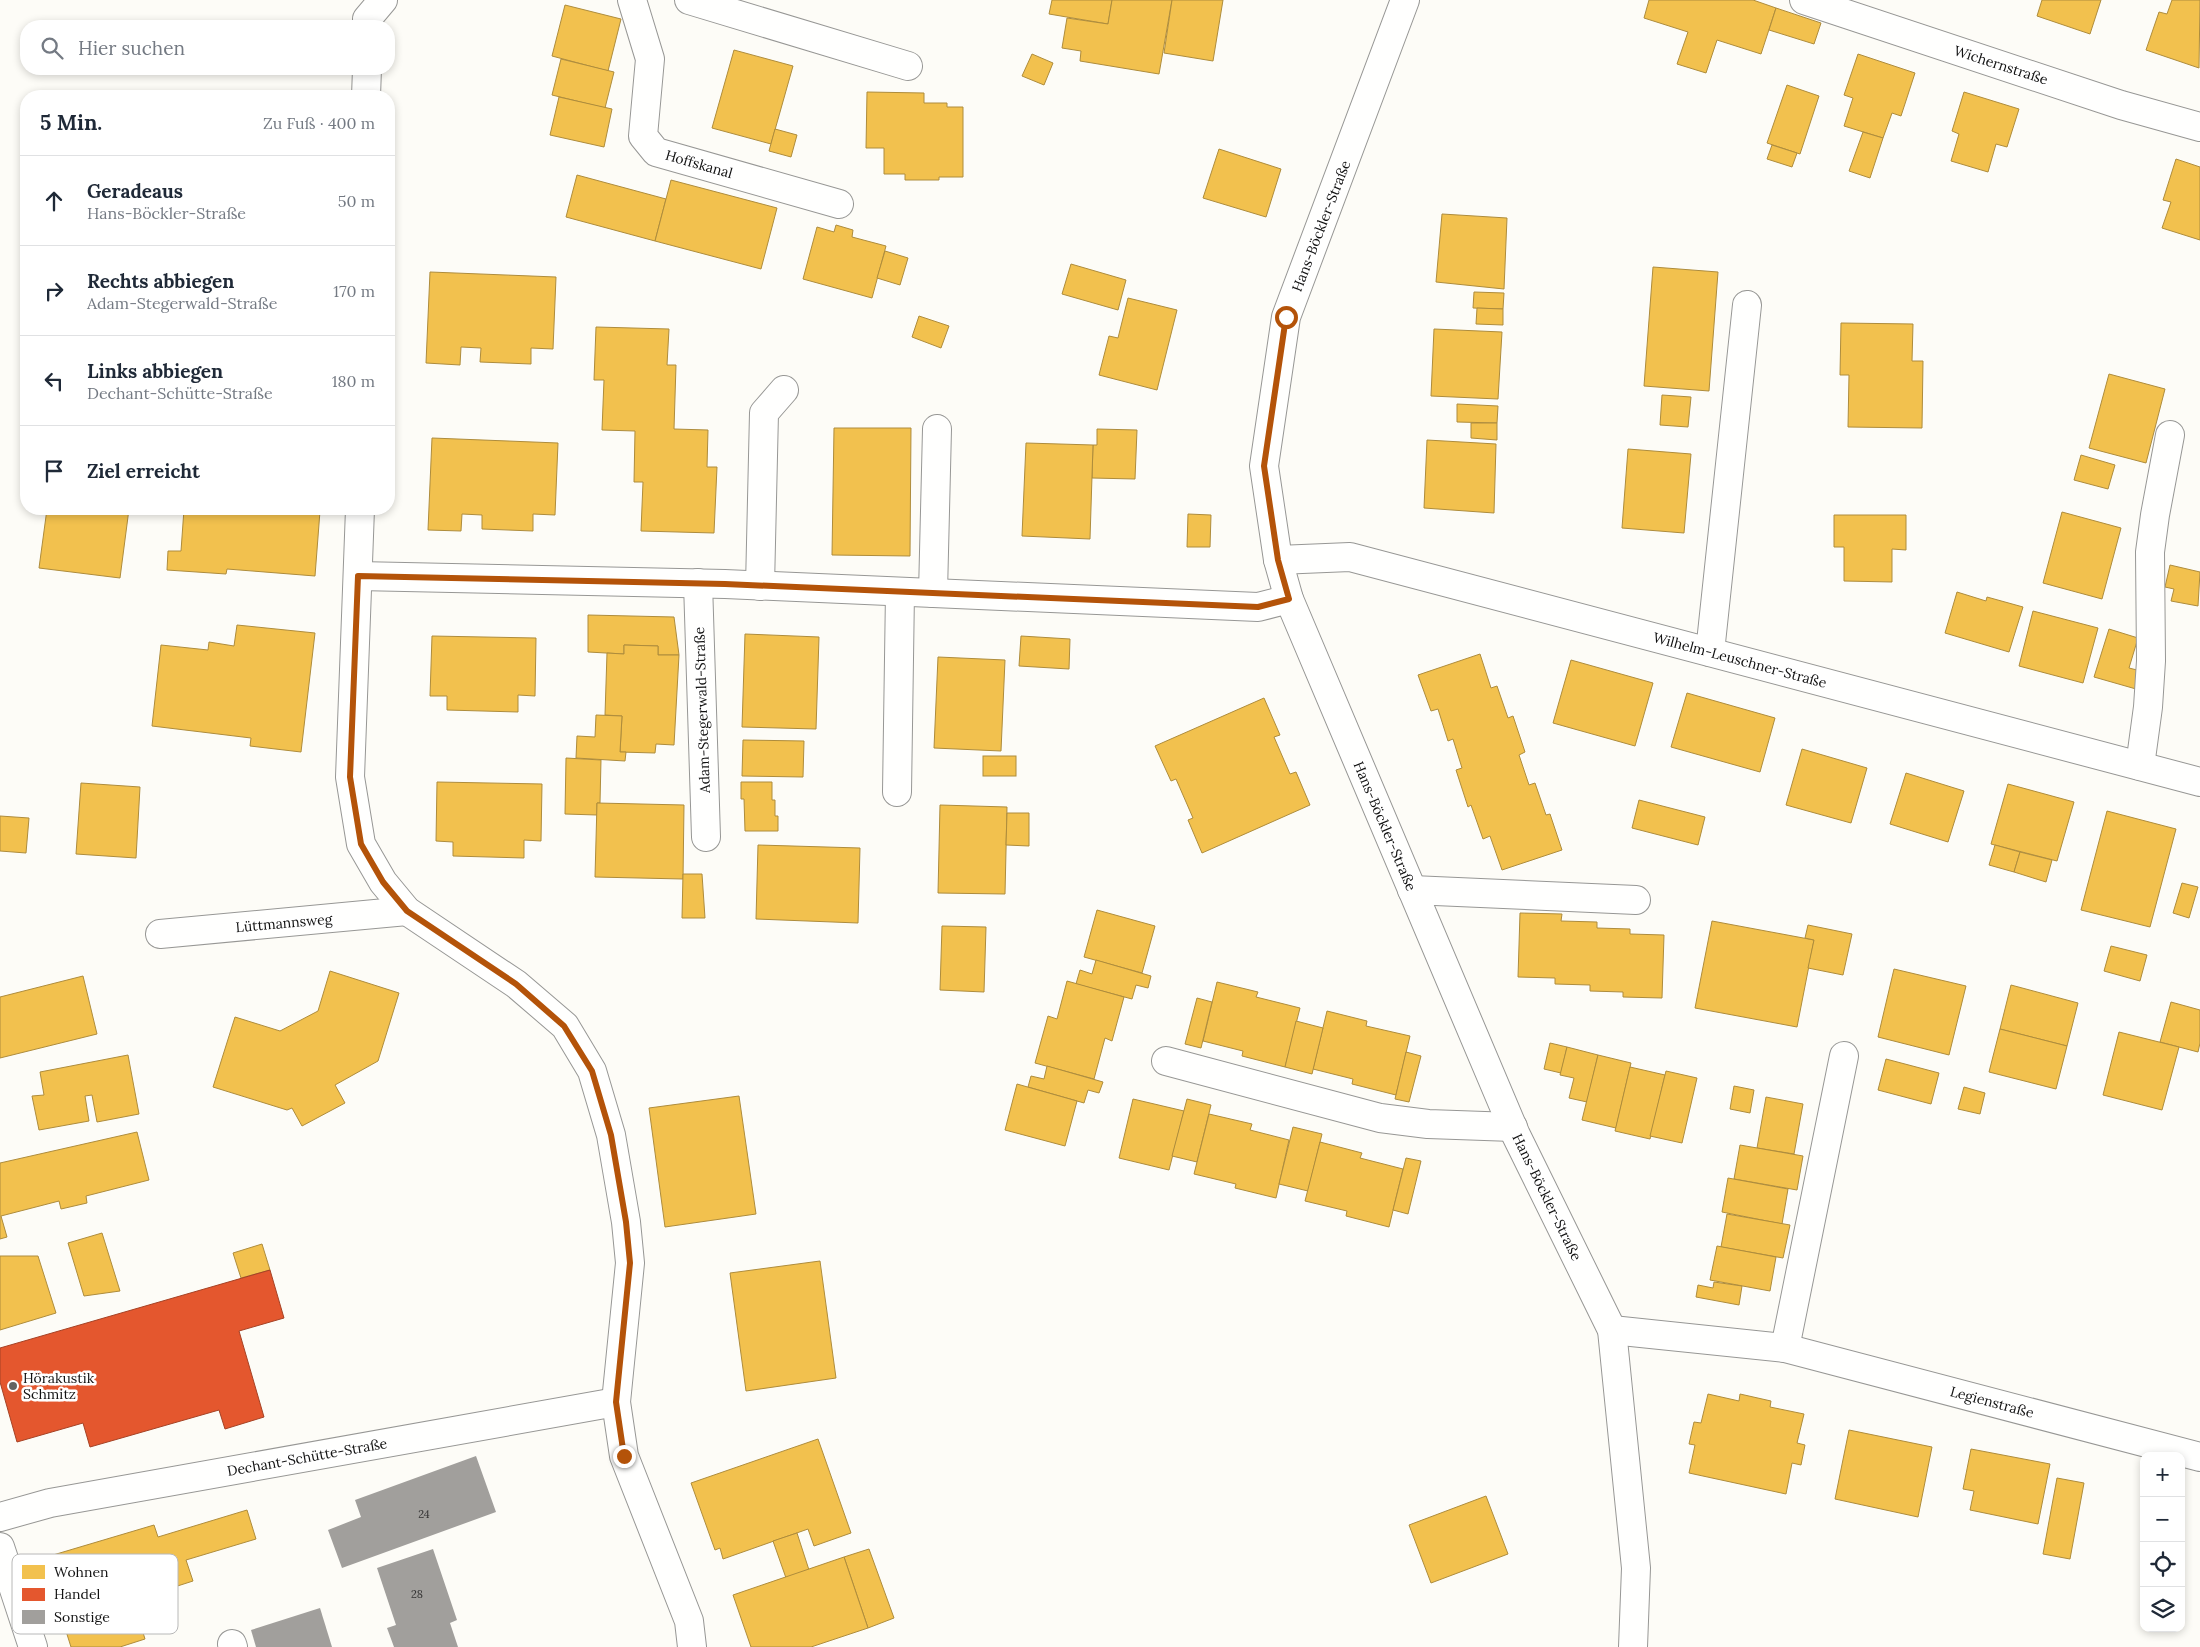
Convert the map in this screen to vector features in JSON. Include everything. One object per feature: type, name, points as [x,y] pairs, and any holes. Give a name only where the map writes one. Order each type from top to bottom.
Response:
[{"type":"street","points":[[367,20],[383,0]]},
{"type":"street","name":"Hoffskanal","points":[[632,0],[650,59],[642,136],[656,152],[839,204]]},
{"type":"street","points":[[689,0],[908,66]]},
{"type":"street","name":"Hans-Böckler-Straße","points":[[1405,0],[1286,317],[1264,466],[1278,560],[1289,599],[1513,1127],[1612,1330],[1636,1568],[1633,1647]]},
{"type":"street","name":"Wichernstraße","points":[[1804,0],[2121,104],[2200,127]]},
{"type":"street","points":[[366,75],[366,90]]},
{"type":"street","points":[[1710,652],[1747,305]]},
{"type":"street","points":[[760,586],[764,413],[784,390]]},
{"type":"street","points":[[933,593],[937,429]]},
{"type":"street","points":[[2140,766],[2148,707],[2151,661],[2150,552],[2170,435]]},
{"type":"street","points":[[360,515],[350,777],[361,844],[383,882],[407,911],[516,984],[564,1026],[592,1071],[611,1135],[626,1222],[630,1263],[616,1402],[624,1456],[688,1621],[692,1647]]},
{"type":"street","name":"Wilhelm-Leuschner-Straße","points":[[1278,560],[1350,557],[2200,782]]},
{"type":"street","points":[[358,576],[698,583],[1258,607],[1289,599]]},
{"type":"street","name":"Adam-Stegerwald-Straße","points":[[698,583],[706,837]]},
{"type":"street","points":[[896,792],[900,592]]},
{"type":"street","points":[[1412,890],[1636,900]]},
{"type":"street","name":"Lüttmannsweg","points":[[160,934],[407,911]]},
{"type":"street","points":[[1785,1348],[1844,1056]]},
{"type":"street","points":[[1166,1061],[1380,1118],[1428,1124],[1513,1127]]},
{"type":"street","name":"Legienstraße","points":[[1612,1330],[1785,1348],[2200,1457]]},
{"type":"street","name":"Dechant-Schütte-Straße","points":[[0,1517],[50,1503],[616,1402]]},
{"type":"street","points":[[0,1547],[12,1583]]},
{"type":"street","points":[[29,1634],[33,1647]]},
{"type":"building: Wohnen","points":[[1052,0],[1112,0],[1108,24],[1049,14]]},
{"type":"building: Wohnen","points":[[1112,0],[1172,0],[1159,74],[1080,61],[1081,51],[1062,48],[1067,18],[1108,24]]},
{"type":"building: Wohnen","points":[[1172,0],[1223,0],[1213,61],[1164,53]]},
{"type":"building: Wohnen","points":[[1649,0],[1753,0],[1776,8],[1761,54],[1717,40],[1706,73],[1677,64],[1688,32],[1644,18]]},
{"type":"building: Wohnen","points":[[2042,0],[2101,0],[2090,34],[2037,16]]},
{"type":"building: Wohnen","points":[[2172,0],[2200,0],[2199,68],[2146,50],[2159,12],[2167,14]]},
{"type":"building: Wohnen","points":[[565,5],[621,19],[608,71],[552,56]]},
{"type":"building: Wohnen","points":[[1776,8],[1821,23],[1814,44],[1769,30]]},
{"type":"building: Wohnen","points":[[734,50],[793,66],[771,144],[712,128]]},
{"type":"building: Wohnen","points":[[1032,54],[1053,63],[1044,85],[1022,76]]},
{"type":"building: Wohnen","points":[[1858,54],[1915,73],[1901,116],[1892,113],[1883,138],[1844,126],[1853,98],[1844,95]]},
{"type":"building: Wohnen","points":[[561,59],[614,72],[605,108],[552,95]]},
{"type":"building: Wohnen","points":[[1787,85],[1819,96],[1800,154],[1767,143]]},
{"type":"building: Wohnen","points":[[867,92],[924,93],[924,103],[947,103],[947,107],[963,107],[963,177],[939,177],[939,180],[905,180],[905,174],[884,174],[884,148],[866,148]]},
{"type":"building: Wohnen","points":[[1964,92],[2019,109],[2007,147],[1996,144],[1988,172],[1951,161],[1959,134],[1952,131]]},
{"type":"building: Wohnen","points":[[559,97],[612,109],[604,147],[550,135]]},
{"type":"building: Wohnen","points":[[775,129],[797,135],[791,157],[769,151]]},
{"type":"building: Wohnen","points":[[1863,132],[1883,138],[1870,178],[1849,171]]},
{"type":"building: Wohnen","points":[[1772,145],[1797,153],[1792,167],[1767,159]]},
{"type":"building: Wohnen","points":[[1219,149],[1281,169],[1266,217],[1203,198]]},
{"type":"building: Wohnen","points":[[2176,159],[2200,167],[2200,240],[2162,228],[2171,202],[2163,200]]},
{"type":"building: Wohnen","points":[[577,175],[666,199],[655,241],[566,217]]},
{"type":"building: Wohnen","points":[[671,180],[777,208],[761,269],[655,241]]},
{"type":"building: Wohnen","points":[[1442,214],[1507,218],[1504,289],[1436,282]]},
{"type":"building: Wohnen","points":[[836,225],[853,230],[852,237],[886,246],[872,298],[803,279],[817,227],[834,232]]},
{"type":"building: Wohnen","points":[[885,251],[908,258],[900,285],[877,278]]},
{"type":"building: Wohnen","points":[[1071,264],[1126,280],[1118,310],[1062,294]]},
{"type":"building: Wohnen","points":[[1653,267],[1718,272],[1709,391],[1644,386]]},
{"type":"building: Wohnen","points":[[430,272],[556,277],[553,349],[531,348],[531,364],[480,362],[481,348],[461,347],[460,365],[426,363]]},
{"type":"building: Wohnen","points":[[1474,292],[1504,293],[1503,309],[1473,308]]},
{"type":"building: Wohnen","points":[[1128,298],[1177,310],[1157,390],[1099,375],[1109,336],[1118,338]]},
{"type":"building: Wohnen","points":[[1477,308],[1503,309],[1503,325],[1476,324]]},
{"type":"building: Wohnen","points":[[919,316],[949,326],[941,348],[912,337]]},
{"type":"building: Wohnen","points":[[1841,323],[1913,324],[1912,361],[1923,361],[1922,428],[1848,427],[1849,375],[1840,375]]},
{"type":"building: Wohnen","points":[[596,327],[669,329],[667,365],[676,365],[674,429],[708,430],[707,467],[717,467],[714,533],[641,531],[643,482],[634,482],[635,431],[602,430],[604,380],[594,380]]},
{"type":"building: Wohnen","points":[[1434,329],[1502,332],[1498,399],[1431,396]]},
{"type":"building: Wohnen","points":[[2109,374],[2165,389],[2146,463],[2089,448]]},
{"type":"building: Wohnen","points":[[1662,395],[1691,397],[1688,427],[1660,425]]},
{"type":"building: Wohnen","points":[[1457,404],[1498,406],[1497,423],[1457,422]]},
{"type":"building: Wohnen","points":[[1471,423],[1497,423],[1497,440],[1471,438]]},
{"type":"building: Wohnen","points":[[834,428],[911,428],[910,556],[832,555]]},
{"type":"building: Wohnen","points":[[1097,429],[1137,430],[1135,479],[1092,478],[1093,445],[1097,445]]},
{"type":"building: Wohnen","points":[[432,438],[558,443],[555,515],[533,514],[533,531],[482,529],[482,515],[462,514],[461,531],[428,530]]},
{"type":"building: Wohnen","points":[[1427,440],[1496,444],[1494,513],[1424,508]]},
{"type":"building: Wohnen","points":[[1026,443],[1093,445],[1090,539],[1022,536]]},
{"type":"building: Wohnen","points":[[1628,449],[1691,454],[1684,533],[1622,528]]},
{"type":"building: Wohnen","points":[[2081,455],[2115,465],[2108,489],[2074,480]]},
{"type":"building: Wohnen","points":[[2062,512],[2121,528],[2102,599],[2043,583]]},
{"type":"building: Wohnen","points":[[1188,514],[1211,515],[1210,547],[1187,547]]},
{"type":"building: Wohnen","points":[[46,515],[128,515],[120,578],[39,568]]},
{"type":"building: Wohnen","points":[[184,515],[320,515],[315,576],[227,569],[226,574],[167,570],[168,551],[181,551]]},
{"type":"building: Wohnen","points":[[1834,515],[1906,515],[1906,550],[1892,549],[1892,582],[1844,581],[1844,547],[1834,547]]},
{"type":"building: Wohnen","points":[[2170,565],[2200,572],[2198,606],[2171,601],[2174,589],[2165,587]]},
{"type":"building: Wohnen","points":[[1957,592],[1986,601],[1987,597],[2023,607],[2009,652],[1945,633]]},
{"type":"building: Wohnen","points":[[2033,611],[2098,628],[2083,683],[2019,666]]},
{"type":"building: Wohnen","points":[[588,615],[674,617],[679,655],[658,655],[658,646],[624,645],[624,654],[588,652]]},
{"type":"building: Wohnen","points":[[237,625],[315,633],[301,752],[250,746],[251,738],[152,726],[161,645],[208,650],[209,642],[234,646]]},
{"type":"building: Wohnen","points":[[2109,629],[2138,638],[2129,668],[2141,671],[2136,689],[2094,677]]},
{"type":"building: Wohnen","points":[[745,634],[819,637],[816,729],[742,727]]},
{"type":"building: Wohnen","points":[[432,636],[536,638],[535,696],[518,695],[518,712],[447,710],[447,696],[430,696]]},
{"type":"building: Wohnen","points":[[1021,636],[1070,639],[1069,669],[1019,666]]},
{"type":"building: Wohnen","points":[[624,645],[658,646],[658,655],[679,655],[674,745],[656,744],[655,753],[620,752],[622,716],[605,715],[607,653],[624,654]]},
{"type":"building: Wohnen","points":[[1480,654],[1491,688],[1497,686],[1508,718],[1513,716],[1525,752],[1519,755],[1529,785],[1535,783],[1546,815],[1550,814],[1562,850],[1502,870],[1490,836],[1483,839],[1471,805],[1468,807],[1456,770],[1462,768],[1453,739],[1448,741],[1438,709],[1431,711],[1418,675]]},
{"type":"building: Wohnen","points":[[938,657],[1005,660],[1001,751],[934,748]]},
{"type":"building: Wohnen","points":[[1571,660],[1653,683],[1635,746],[1553,723]]},
{"type":"building: Wohnen","points":[[1687,693],[1775,718],[1760,772],[1671,747]]},
{"type":"building: Wohnen","points":[[1264,698],[1280,735],[1274,737],[1290,774],[1296,772],[1310,805],[1202,853],[1188,820],[1193,818],[1176,779],[1171,781],[1155,746]]},
{"type":"building: Wohnen","points":[[596,715],[622,716],[620,752],[626,752],[625,761],[576,758],[577,736],[595,737]]},
{"type":"building: Wohnen","points":[[743,740],[804,741],[803,777],[742,776]]},
{"type":"building: Wohnen","points":[[1802,749],[1867,768],[1851,823],[1786,805]]},
{"type":"building: Wohnen","points":[[983,756],[1016,756],[1016,776],[983,776]]},
{"type":"building: Wohnen","points":[[566,758],[601,760],[600,803],[597,803],[597,815],[565,814]]},
{"type":"building: Wohnen","points":[[1906,773],[1964,791],[1948,842],[1890,824]]},
{"type":"building: Wohnen","points":[[437,782],[542,784],[541,841],[524,840],[524,858],[453,856],[453,842],[436,841]]},
{"type":"building: Wohnen","points":[[741,782],[772,782],[772,800],[775,800],[775,816],[778,816],[778,831],[745,831],[744,799],[741,799]]},
{"type":"building: Wohnen","points":[[81,783],[140,787],[136,858],[76,854]]},
{"type":"building: Wohnen","points":[[2008,784],[2074,802],[2057,861],[1991,844]]},
{"type":"building: Wohnen","points":[[1639,800],[1705,817],[1698,845],[1632,828]]},
{"type":"building: Wohnen","points":[[597,803],[684,805],[683,879],[595,877]]},
{"type":"building: Wohnen","points":[[940,805],[1007,807],[1005,894],[938,893]]},
{"type":"building: Wohnen","points":[[2107,811],[2176,829],[2150,927],[2081,910]]},
{"type":"building: Wohnen","points":[[1007,813],[1029,813],[1029,846],[1006,845]]},
{"type":"building: Wohnen","points":[[0,816],[29,818],[26,853],[0,851]]},
{"type":"building: Wohnen","points":[[758,845],[860,848],[858,923],[756,919]]},
{"type":"building: Wohnen","points":[[1995,845],[2020,852],[2014,872],[1989,865]]},
{"type":"building: Wohnen","points":[[2020,852],[2052,860],[2046,882],[2014,872]]},
{"type":"building: Wohnen","points":[[683,874],[702,874],[705,918],[682,918]]},
{"type":"building: Wohnen","points":[[2182,883],[2198,887],[2189,918],[2173,913]]},
{"type":"building: Wohnen","points":[[1097,910],[1155,926],[1142,973],[1084,957]]},
{"type":"building: Wohnen","points":[[1520,913],[1562,914],[1561,921],[1597,922],[1597,928],[1630,929],[1630,934],[1664,935],[1662,998],[1623,997],[1623,992],[1590,991],[1590,985],[1555,984],[1555,978],[1518,977]]},
{"type":"building: Wohnen","points":[[1712,921],[1814,940],[1797,1027],[1695,1008]]},
{"type":"building: Wohnen","points":[[1808,925],[1852,934],[1843,975],[1808,968],[1814,940],[1805,938]]},
{"type":"building: Wohnen","points":[[942,926],[986,927],[984,992],[940,990]]},
{"type":"building: Wohnen","points":[[2111,946],[2147,955],[2140,981],[2104,971]]},
{"type":"building: Wohnen","points":[[1096,960],[1151,976],[1148,988],[1136,985],[1132,999],[1076,984],[1080,970],[1092,974]]},
{"type":"building: Wohnen","points":[[1894,969],[1966,986],[1949,1055],[1878,1037]]},
{"type":"building: Wohnen","points":[[330,971],[399,993],[378,1061],[335,1085],[345,1103],[302,1126],[292,1108],[287,1110],[213,1087],[235,1017],[280,1031],[318,1011]]},
{"type":"building: Wohnen","points":[[83,976],[97,1034],[0,1058],[0,997]]},
{"type":"building: Wohnen","points":[[1067,981],[1124,997],[1112,1041],[1105,1038],[1094,1079],[1035,1063],[1048,1016],[1057,1019]]},
{"type":"building: Wohnen","points":[[1217,982],[1258,992],[1256,997],[1300,1008],[1285,1067],[1242,1056],[1243,1051],[1203,1041]]},
{"type":"building: Wohnen","points":[[2011,985],[2078,1003],[2067,1046],[2000,1029]]},
{"type":"building: Wohnen","points":[[1197,998],[1212,1002],[1201,1048],[1185,1044]]},
{"type":"building: Wohnen","points":[[2171,1002],[2200,1010],[2200,1043],[2198,1052],[2160,1042]]},
{"type":"building: Wohnen","points":[[1327,1011],[1367,1021],[1366,1026],[1410,1036],[1396,1095],[1352,1084],[1353,1079],[1313,1069]]},
{"type":"building: Wohnen","points":[[1296,1021],[1323,1028],[1312,1074],[1285,1067]]},
{"type":"building: Wohnen","points":[[2000,1029],[2067,1046],[2056,1089],[1989,1072]]},
{"type":"building: Wohnen","points":[[2119,1032],[2179,1047],[2162,1110],[2103,1095]]},
{"type":"building: Wohnen","points":[[1550,1043],[1567,1047],[1561,1073],[1544,1069]]},
{"type":"building: Wohnen","points":[[1567,1047],[1598,1055],[1587,1102],[1569,1098],[1574,1078],[1560,1075]]},
{"type":"building: Wohnen","points":[[1406,1052],[1421,1056],[1409,1102],[1395,1099]]},
{"type":"building: Wohnen","points":[[128,1055],[139,1114],[97,1122],[92,1095],[85,1096],[89,1121],[39,1130],[32,1096],[44,1095],[40,1072]]},
{"type":"building: Wohnen","points":[[1598,1055],[1631,1063],[1616,1128],[1582,1120]]},
{"type":"building: Wohnen","points":[[1886,1059],[1939,1073],[1931,1104],[1878,1090]]},
{"type":"building: Wohnen","points":[[1047,1066],[1103,1082],[1099,1093],[1088,1090],[1084,1103],[1028,1087],[1031,1076],[1044,1079]]},
{"type":"building: Wohnen","points":[[1630,1067],[1665,1075],[1650,1139],[1615,1131]]},
{"type":"building: Wohnen","points":[[1666,1071],[1697,1078],[1682,1143],[1650,1136]]},
{"type":"building: Wohnen","points":[[1017,1084],[1077,1101],[1065,1146],[1005,1130]]},
{"type":"building: Wohnen","points":[[1734,1086],[1754,1090],[1750,1113],[1730,1109]]},
{"type":"building: Wohnen","points":[[1964,1087],[1985,1093],[1980,1114],[1958,1109]]},
{"type":"building: Wohnen","points":[[739,1096],[756,1214],[665,1227],[649,1108]]},
{"type":"building: Wohnen","points":[[1766,1097],[1803,1104],[1794,1154],[1757,1148]]},
{"type":"building: Wohnen","points":[[1133,1099],[1184,1111],[1169,1170],[1119,1158]]},
{"type":"building: Wohnen","points":[[1187,1099],[1211,1105],[1197,1162],[1172,1156]]},
{"type":"building: Wohnen","points":[[1209,1114],[1252,1124],[1250,1130],[1289,1140],[1276,1198],[1235,1188],[1236,1184],[1194,1174]]},
{"type":"building: Wohnen","points":[[1293,1127],[1322,1134],[1308,1191],[1279,1184]]},
{"type":"building: Wohnen","points":[[137,1132],[149,1180],[86,1196],[87,1203],[61,1209],[59,1201],[1,1216],[7,1237],[0,1239],[0,1163]]},
{"type":"building: Wohnen","points":[[1320,1142],[1362,1153],[1360,1158],[1403,1169],[1389,1227],[1346,1216],[1347,1211],[1305,1201]]},
{"type":"building: Wohnen","points":[[1740,1145],[1803,1156],[1797,1190],[1734,1179]]},
{"type":"building: Wohnen","points":[[1406,1158],[1421,1161],[1408,1214],[1393,1210]]},
{"type":"building: Wohnen","points":[[1728,1178],[1788,1189],[1782,1224],[1722,1212]]},
{"type":"building: Wohnen","points":[[1727,1214],[1790,1225],[1783,1258],[1721,1247]]},
{"type":"building: Wohnen","points":[[102,1233],[120,1291],[84,1296],[68,1243]]},
{"type":"building: Wohnen","points":[[262,1244],[270,1270],[241,1278],[233,1253]]},
{"type":"building: Wohnen","points":[[1717,1246],[1776,1257],[1770,1291],[1710,1280]]},
{"type":"building: Wohnen","points":[[0,1256],[38,1256],[56,1313],[0,1330]]},
{"type":"building: Wohnen","points":[[820,1261],[836,1378],[746,1391],[730,1273]]},
{"type":"building: Wohnen","points":[[1714,1282],[1742,1286],[1739,1305],[1696,1297],[1698,1285],[1713,1288]]},
{"type":"building: Wohnen","points":[[1708,1394],[1739,1401],[1740,1394],[1771,1401],[1770,1407],[1804,1414],[1797,1443],[1805,1445],[1801,1465],[1792,1463],[1786,1494],[1689,1473],[1695,1445],[1689,1444],[1694,1422],[1701,1423]]},
{"type":"building: Wohnen","points":[[1849,1430],[1932,1447],[1918,1517],[1835,1499]]},
{"type":"building: Wohnen","points":[[818,1439],[851,1533],[814,1546],[808,1529],[723,1559],[720,1548],[715,1550],[691,1483]]},
{"type":"building: Wohnen","points":[[1971,1449],[2050,1464],[2038,1524],[1970,1510],[1974,1491],[1963,1489]]},
{"type":"building: Wohnen","points":[[2057,1478],[2084,1483],[2070,1559],[2043,1554]]},
{"type":"building: Wohnen","points":[[1486,1496],[1508,1554],[1431,1583],[1409,1525]]},
{"type":"building: Wohnen","points":[[247,1510],[256,1539],[186,1560],[193,1581],[178,1586],[178,1554],[56,1554],[154,1525],[158,1537]]},
{"type":"building: Wohnen","points":[[797,1533],[809,1570],[786,1578],[773,1541]]},
{"type":"building: Wohnen","points":[[869,1549],[894,1618],[868,1628],[844,1557]]},
{"type":"building: Wohnen","points":[[844,1557],[868,1628],[811,1647],[751,1647],[733,1595]]},
{"type":"building: Wohnen","points":[[67,1634],[143,1634],[145,1639],[120,1647],[71,1647]]},
{"type":"building: Handel","points":[[270,1270],[284,1318],[239,1331],[264,1417],[225,1429],[219,1410],[90,1447],[83,1423],[17,1442],[0,1382],[0,1348]]},
{"type":"building: Sonstige","points":[[476,1456],[496,1512],[342,1568],[328,1530],[361,1517],[355,1500]]},
{"type":"building: Sonstige","points":[[433,1549],[457,1620],[450,1623],[458,1647],[394,1647],[387,1628],[396,1625],[377,1568]]},
{"type":"building: Sonstige","points":[[320,1608],[332,1647],[256,1647],[251,1630]]},
{"type":"place","name":"Hörakustik Schmitz","points":[[13,1386]]},
{"type":"route","points":[[624,1456],[616,1402],[630,1263],[626,1222],[611,1135],[592,1071],[564,1026],[516,984],[407,911],[383,882],[361,844],[350,777],[358,576],[725,584],[1258,607],[1289,599],[1278,560],[1264,466],[1286,317]]}]
